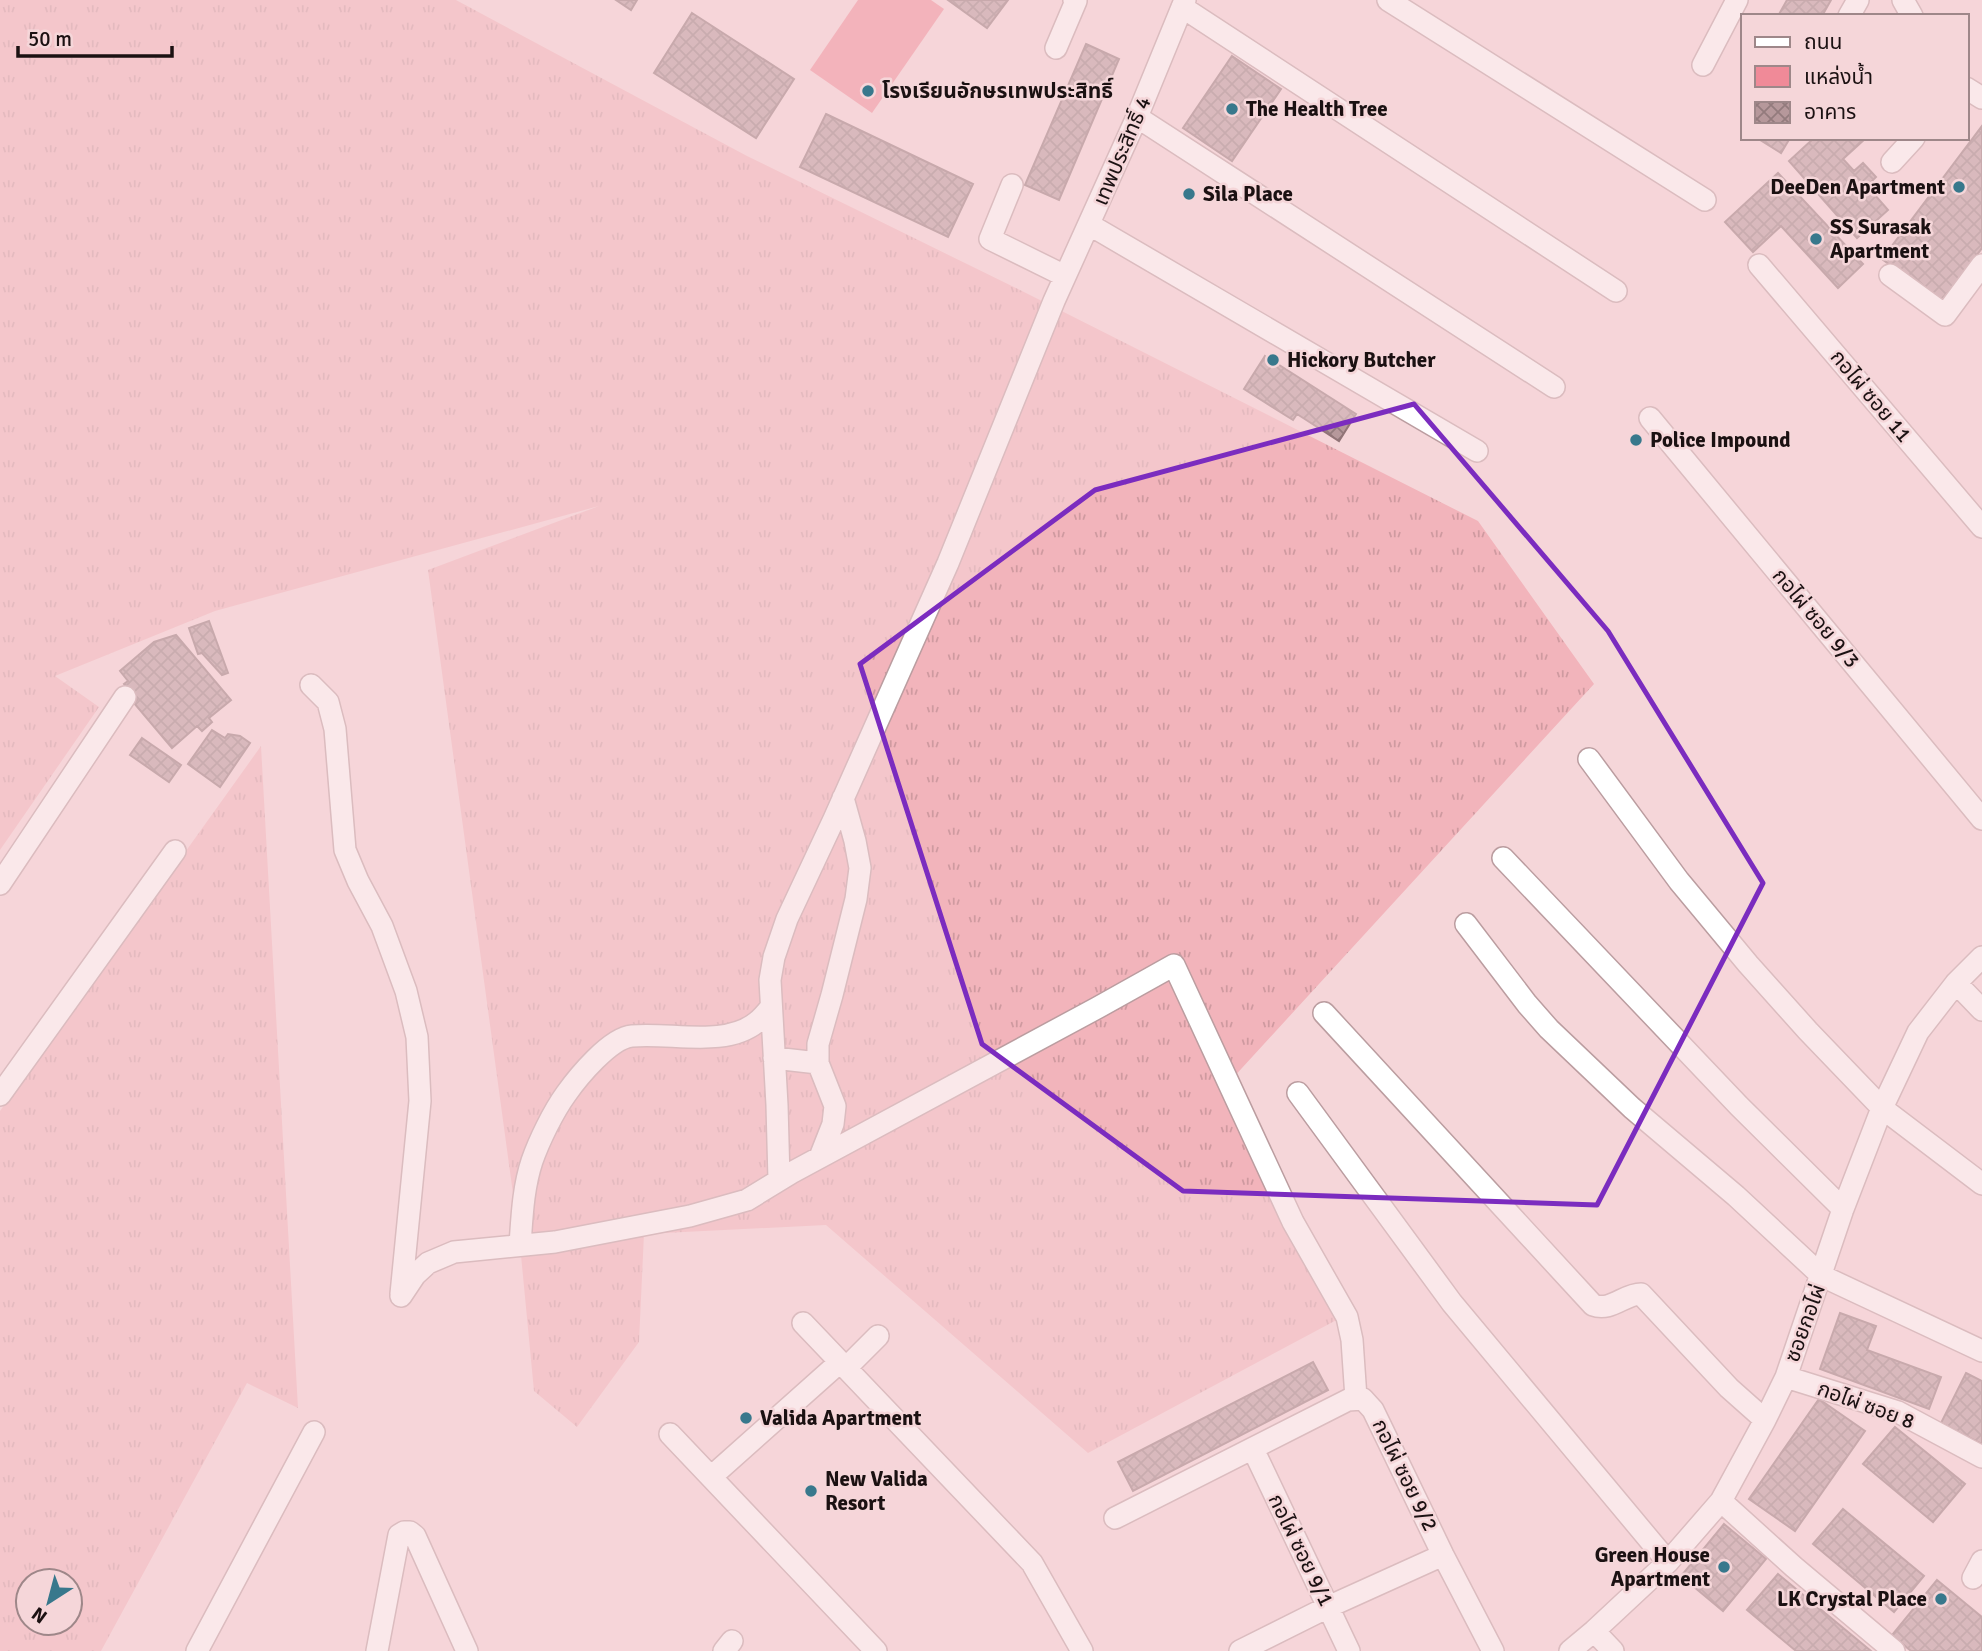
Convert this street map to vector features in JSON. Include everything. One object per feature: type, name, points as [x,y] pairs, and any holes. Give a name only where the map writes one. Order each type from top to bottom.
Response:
[{"type":"street","points":[[1056,48],[1075,0]]},
{"type":"street","points":[[1388,0],[1705,200]]},
{"type":"street","points":[[1703,65],[1737,0]]},
{"type":"street","points":[[1184,4],[1616,290]]},
{"type":"street","name":"เทพประสิทธิ์ 4","points":[[779,1180],[770,980],[774,957],[787,919],[948,563],[1054,301],[1138,117],[1184,4]]},
{"type":"street","points":[[1138,117],[1554,387]]},
{"type":"street","points":[[1892,162],[1911,140]]},
{"type":"street","points":[[1012,185],[989,239],[1065,276]]},
{"type":"street","points":[[1090,225],[1477,451]]},
{"type":"street","name":"กอไผ่ ซอย 11","points":[[1759,265],[1982,527]]},
{"type":"street","points":[[1890,275],[1945,315],[1982,265]]},
{"type":"street","name":"กอไผ่ ซอย 9/3","points":[[1650,418],[1982,819]]},
{"type":"street","points":[[311,685],[328,702],[335,729],[345,850],[382,926],[406,991],[417,1037],[420,1101],[401,1296],[415,1275],[428,1263],[453,1252],[555,1242],[690,1216],[747,1200],[820,1157],[1174,965],[1293,1222],[1347,1317],[1352,1340],[1356,1398]]},
{"type":"street","points":[[0,884],[125,697]]},
{"type":"street","points":[[1589,759],[1679,881],[1808,1031],[1882,1108],[1982,1184]]},
{"type":"street","points":[[820,1157],[833,1124],[835,1106],[818,1063],[818,1044],[856,899],[860,869],[843,798]]},
{"type":"street","points":[[0,1095],[175,851]]},
{"type":"street","points":[[1503,858],[1739,1106],[1843,1209]]},
{"type":"street","points":[[1466,924],[1549,1029],[1632,1108],[1736,1196],[1822,1276],[1982,1351]]},
{"type":"street","name":"ซอยกอไผ่","points":[[1570,1651],[1668,1562],[1721,1501],[1786,1377],[1843,1209],[1882,1108],[1918,1032],[1956,983],[1982,957]]},
{"type":"street","points":[[1956,983],[1982,1010]]},
{"type":"street","points":[[520,1245],[524,1200],[532,1161],[565,1095],[587,1068],[615,1043],[630,1036],[725,1037],[757,1022],[771,1007]]},
{"type":"street","points":[[1324,1013],[1593,1305],[1606,1307],[1641,1294],[1729,1388],[1765,1420]]},
{"type":"street","points":[[774,1058],[818,1063]]},
{"type":"street","points":[[1298,1093],[1452,1303],[1668,1562]]},
{"type":"street","points":[[803,1323],[1032,1563],[1082,1651]]},
{"type":"street","points":[[711,1477],[878,1336]]},
{"type":"street","name":"กอไผ่ ซอย 8","points":[[1786,1377],[1898,1412],[1982,1457]]},
{"type":"street","name":"กอไผ่ ซอย 9/2","points":[[1115,1518],[1348,1400],[1363,1399],[1373,1410],[1493,1651]]},
{"type":"street","points":[[197,1651],[314,1432]]},
{"type":"street","points":[[670,1434],[876,1651]]},
{"type":"street","name":"กอไผ่ ซอย 9/1","points":[[1252,1449],[1349,1651]]},
{"type":"street","points":[[1721,1501],[1794,1567],[1895,1651]]},
{"type":"street","points":[[377,1651],[399,1535],[404,1532],[415,1536],[467,1651]]},
{"type":"street","points":[[1240,1651],[1443,1555]]},
{"type":"street","points":[[1594,1631],[1614,1651]]},
{"type":"highlighted area","points":[[1414,404],[1608,631],[1763,883],[1597,1205],[1183,1191],[982,1044],[860,664],[1095,490]]},
{"type":"green space","points":[[0,0],[456,0],[747,156],[1478,521],[1594,684],[1231,1080],[1344,1316],[1088,1453],[826,1225],[644,1234],[639,1342],[577,1427],[534,1391],[520,1245],[428,570],[599,506],[215,611],[55,676],[99,707],[0,850]]},
{"type":"green space","points":[[261,746],[298,1408],[247,1383],[101,1651],[0,1651],[0,1111]]},
{"type":"water","points":[[858,0],[931,0],[944,9],[872,113],[810,70]]},
{"type":"building","points":[[616,0],[637,0],[631,10]]},
{"type":"building","points":[[948,0],[1008,0],[987,28]]},
{"type":"building","points":[[1787,0],[1831,0],[1823,14],[1779,14]]},
{"type":"building","points":[[692,13],[794,79],[756,138],[654,73]]},
{"type":"building","points":[[1086,44],[1119,59],[1059,200],[1025,185]]},
{"type":"building","name":"The Health Tree","points":[[1232,56],[1281,89],[1232,161],[1183,128]]},
{"type":"building","points":[[826,114],[973,184],[948,237],[800,167]]},
{"type":"building","name":"DeeDen Apartment","points":[[1982,126],[1982,248],[1941,303],[1882,259]]},
{"type":"building","points":[[1760,140],[1789,140],[1781,153]]},
{"type":"building","points":[[1812,140],[1864,140],[1843,159],[1854,171],[1863,163],[1876,177],[1867,186],[1888,210],[1857,238],[1789,161]]},
{"type":"building","name":"SS Surasak Apartment","points":[[1778,173],[1863,264],[1838,288],[1781,226],[1753,252],[1725,222]]},
{"type":"building","points":[[1265,356],[1356,414],[1339,441],[1297,414],[1293,420],[1244,389]]},
{"type":"building","points":[[209,621],[228,673],[222,675],[202,653],[198,654],[189,628]]},
{"type":"building","points":[[176,635],[231,700],[209,718],[212,722],[202,731],[197,726],[172,748],[134,703],[137,700],[124,684],[128,681],[120,671],[154,642]]},
{"type":"building","points":[[212,730],[225,738],[228,734],[240,736],[250,743],[220,787],[188,764]]},
{"type":"building","points":[[142,738],[181,765],[169,782],[130,755]]},
{"type":"building","points":[[1840,1313],[1876,1326],[1867,1350],[1941,1377],[1929,1409],[1820,1369]]},
{"type":"building","points":[[1313,1362],[1328,1390],[1133,1491],[1118,1462]]},
{"type":"building","points":[[1966,1373],[1982,1381],[1982,1444],[1941,1423]]},
{"type":"building","points":[[1819,1399],[1865,1431],[1795,1531],[1749,1499]]},
{"type":"building","points":[[1895,1427],[1965,1484],[1933,1522],[1863,1464]]},
{"type":"building","points":[[1843,1509],[1924,1576],[1894,1612],[1813,1544]]},
{"type":"building","name":"Green House Apartment","points":[[1724,1524],[1766,1559],[1723,1611],[1681,1576]]},
{"type":"building","points":[[1778,1574],[1871,1651],[1796,1651],[1747,1610]]},
{"type":"building","name":"LK Crystal Place","points":[[1937,1580],[1982,1617],[1982,1651],[1911,1651],[1892,1635]]},
{"type":"place","name":"โรงเรียนอักษรเทพประสิทธิ์","points":[[868,91]]},
{"type":"place","name":"The Health Tree","points":[[1232,109]]},
{"type":"place","name":"DeeDen Apartment","points":[[1959,187]]},
{"type":"place","name":"Sila Place","points":[[1189,194]]},
{"type":"place","name":"SS Surasak Apartment","points":[[1816,239]]},
{"type":"place","name":"Hickory Butcher","points":[[1273,360]]},
{"type":"place","name":"Police Impound","points":[[1636,440]]},
{"type":"place","name":"Valida Apartment","points":[[746,1418]]},
{"type":"place","name":"New Valida Resort","points":[[811,1491]]},
{"type":"place","name":"Green House Apartment","points":[[1724,1567]]},
{"type":"place","name":"LK Crystal Place","points":[[1941,1599]]}]
